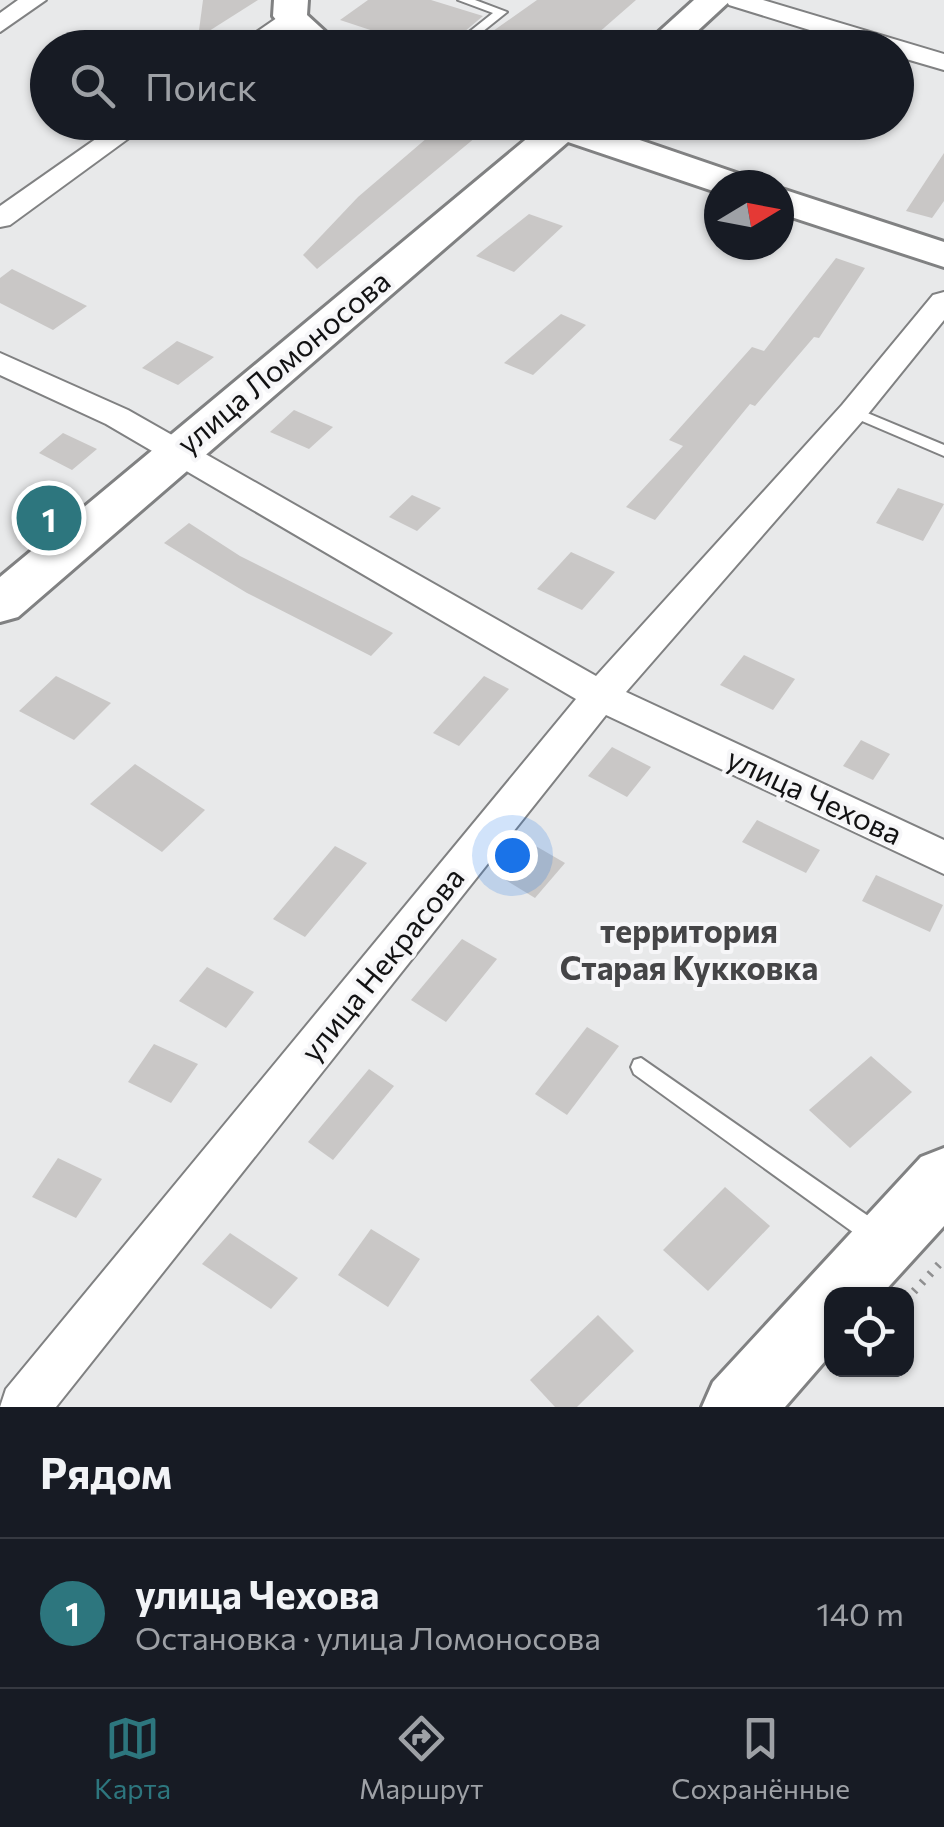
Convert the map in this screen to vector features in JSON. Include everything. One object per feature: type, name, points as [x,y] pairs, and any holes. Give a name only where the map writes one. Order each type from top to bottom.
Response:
[{"type":"street","points":[[0,25],[34,0]]},
{"type":"street","points":[[679,30],[714,0]]},
{"type":"street","points":[[738,0],[837,30]]},
{"type":"street","points":[[266,30],[291,8],[303,30]]},
{"type":"street","points":[[914,53],[944,62]]},
{"type":"street","points":[[0,218],[112,140]]},
{"type":"street","name":"улица Ломоносова","points":[[0,604],[540,140]]},
{"type":"street","points":[[605,140],[704,175]]},
{"type":"street","points":[[794,205],[944,255]]},
{"type":"street","name":"улица Некрасова","points":[[24,1407],[600,696],[853,412],[944,302]]},
{"type":"street","name":"улица Чехова","points":[[0,362],[117,417],[176,455],[600,696],[944,858]]},
{"type":"street","points":[[856,1287],[912,1267],[944,1179]]},
{"type":"street","points":[[738,1407],[824,1310]]},
{"type":"lane","points":[[464,0],[502,12],[478,30]]},
{"type":"lane","points":[[853,412],[944,450]]},
{"type":"lane","points":[[640,1067],[912,1267]]},
{"type":"building","points":[[203,0],[258,0],[211,30],[199,30]]},
{"type":"building","points":[[368,0],[431,0],[483,16],[466,30],[370,30],[340,20]]},
{"type":"building","points":[[537,0],[636,0],[602,30],[494,30]]},
{"type":"building","points":[[425,140],[472,140],[317,269],[303,255],[358,197]]},
{"type":"building","points":[[944,153],[944,201],[932,218],[906,211]]},
{"type":"building","points":[[529,214],[563,226],[514,272],[476,256]]},
{"type":"building","points":[[836,258],[865,268],[819,338],[814,337],[755,406],[750,404],[655,520],[626,507],[683,446],[669,440],[752,347],[764,351]]},
{"type":"building","points":[[12,269],[87,306],[53,330],[0,303],[0,278]]},
{"type":"building","points":[[561,314],[586,325],[533,375],[504,363]]},
{"type":"building","points":[[177,341],[214,357],[178,385],[142,368]]},
{"type":"building","points":[[294,410],[333,427],[309,449],[270,432]]},
{"type":"building","points":[[63,433],[97,449],[72,470],[39,453]]},
{"type":"building","points":[[898,488],[944,504],[923,541],[876,523]]},
{"type":"building","points":[[412,495],[441,508],[417,531],[389,517]]},
{"type":"building","points":[[189,523],[240,556],[393,633],[371,656],[247,593],[164,543]]},
{"type":"building","points":[[571,552],[615,572],[582,610],[537,589]]},
{"type":"building","points":[[744,655],[795,679],[773,710],[720,685]]},
{"type":"building","points":[[56,676],[111,703],[74,740],[19,711]]},
{"type":"building","points":[[484,676],[509,689],[459,746],[433,733]]},
{"type":"building","points":[[861,740],[890,754],[873,780],[843,766]]},
{"type":"building","points":[[612,747],[651,767],[627,797],[588,776]]},
{"type":"building","points":[[135,764],[205,810],[162,852],[90,804]]},
{"type":"building","points":[[757,820],[820,850],[806,873],[742,842]]},
{"type":"building","points":[[534,845],[565,863],[535,898],[504,879]]},
{"type":"building","points":[[335,846],[367,863],[305,937],[273,919]]},
{"type":"building","points":[[876,875],[943,905],[930,932],[862,901]]},
{"type":"building","points":[[462,939],[497,959],[446,1022],[411,1000]]},
{"type":"building","points":[[207,967],[254,992],[226,1028],[179,1001]]},
{"type":"building","points":[[587,1027],[619,1046],[567,1115],[535,1094]]},
{"type":"building","points":[[154,1044],[198,1064],[171,1103],[128,1082]]},
{"type":"building","points":[[871,1056],[912,1092],[850,1148],[809,1110]]},
{"type":"building","points":[[369,1069],[394,1086],[333,1160],[308,1142]]},
{"type":"building","points":[[58,1158],[102,1179],[76,1218],[32,1197]]},
{"type":"building","points":[[725,1187],[770,1226],[708,1291],[663,1250]]},
{"type":"building","points":[[371,1229],[420,1259],[388,1307],[338,1275]]},
{"type":"building","points":[[230,1233],[298,1278],[271,1309],[202,1264]]},
{"type":"building","points":[[598,1315],[634,1351],[577,1407],[555,1407],[530,1380]]},
{"type":"place","name":"улица Чехова","points":[[49,518]]},
{"type":"district","name":"территория Старая Кукковка","points":[[689,950]]}]
